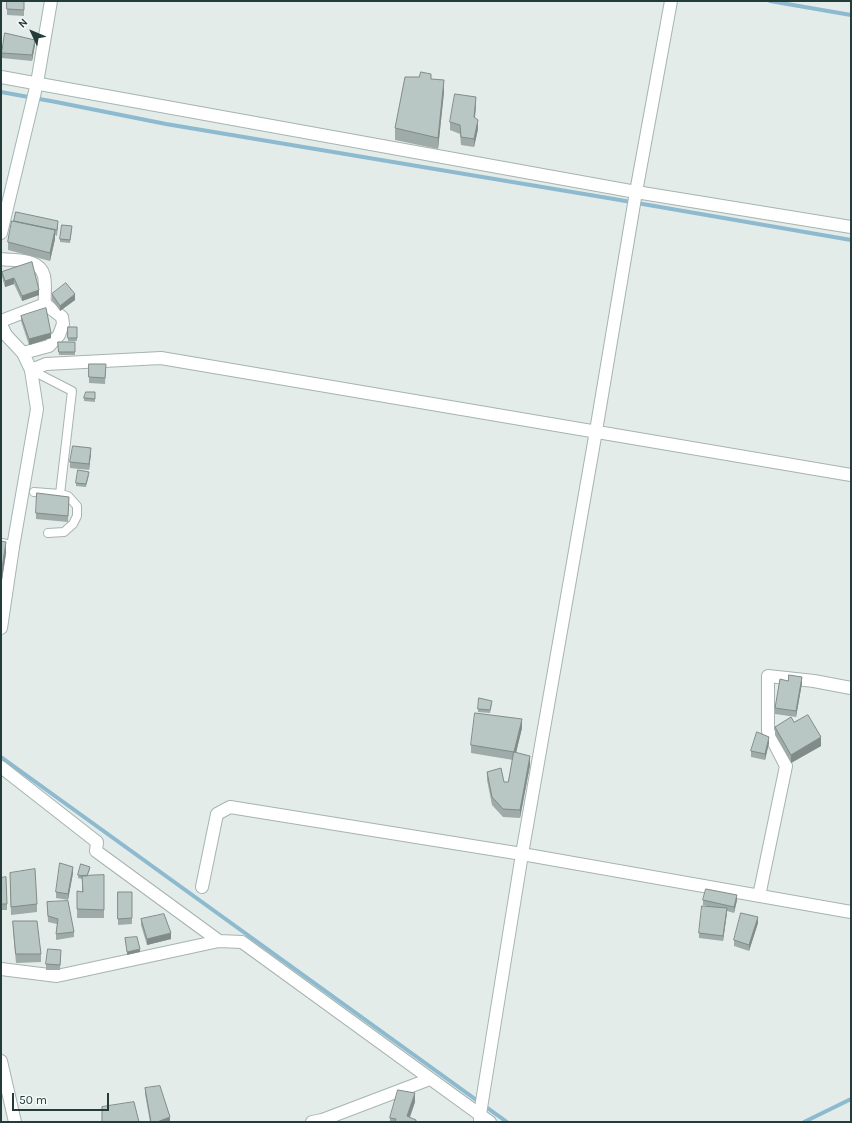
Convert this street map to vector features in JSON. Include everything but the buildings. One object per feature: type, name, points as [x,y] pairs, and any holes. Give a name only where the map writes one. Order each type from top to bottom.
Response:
[{"type":"street","points":[[1,232],[37,83],[50,1]]},
{"type":"street","points":[[480,1118],[522,854],[636,192],[671,1]]},
{"type":"street","points":[[1,77],[636,192],[851,227]]},
{"type":"street","points":[[1,259],[33,263],[41,268],[44,277],[45,304]]},
{"type":"street","points":[[1,321],[45,304]]},
{"type":"street","points":[[23,353],[49,346],[59,335],[63,324],[62,317],[45,304]]},
{"type":"street","points":[[1,325],[6,335],[23,353],[31,370],[37,409],[7,546],[1,628]]},
{"type":"street","points":[[31,370],[46,364],[161,358],[851,475]]},
{"type":"street","points":[[759,896],[786,766],[768,731],[768,676],[814,681],[851,688]]},
{"type":"street","points":[[1,767],[97,842],[96,851],[219,942]]},
{"type":"street","points":[[202,887],[217,814],[230,807],[522,854],[851,912]]},
{"type":"street","points":[[1,968],[57,976],[219,942],[242,942],[430,1079],[480,1118],[490,1122]]},
{"type":"street","points":[[1,1061],[15,1122]]},
{"type":"street","points":[[312,1122],[322,1120],[430,1079]]},
{"type":"lane","points":[[31,370],[72,391],[60,494]]},
{"type":"lane","points":[[34,492],[68,496],[77,506],[77,516],[73,524],[64,532],[48,533]]},
{"type":"waterway","points":[[770,1],[851,15]]},
{"type":"waterway","points":[[1,92],[166,124],[851,240]]},
{"type":"waterway","points":[[1,757],[507,1122]]},
{"type":"waterway","points":[[804,1122],[851,1099]]}]
